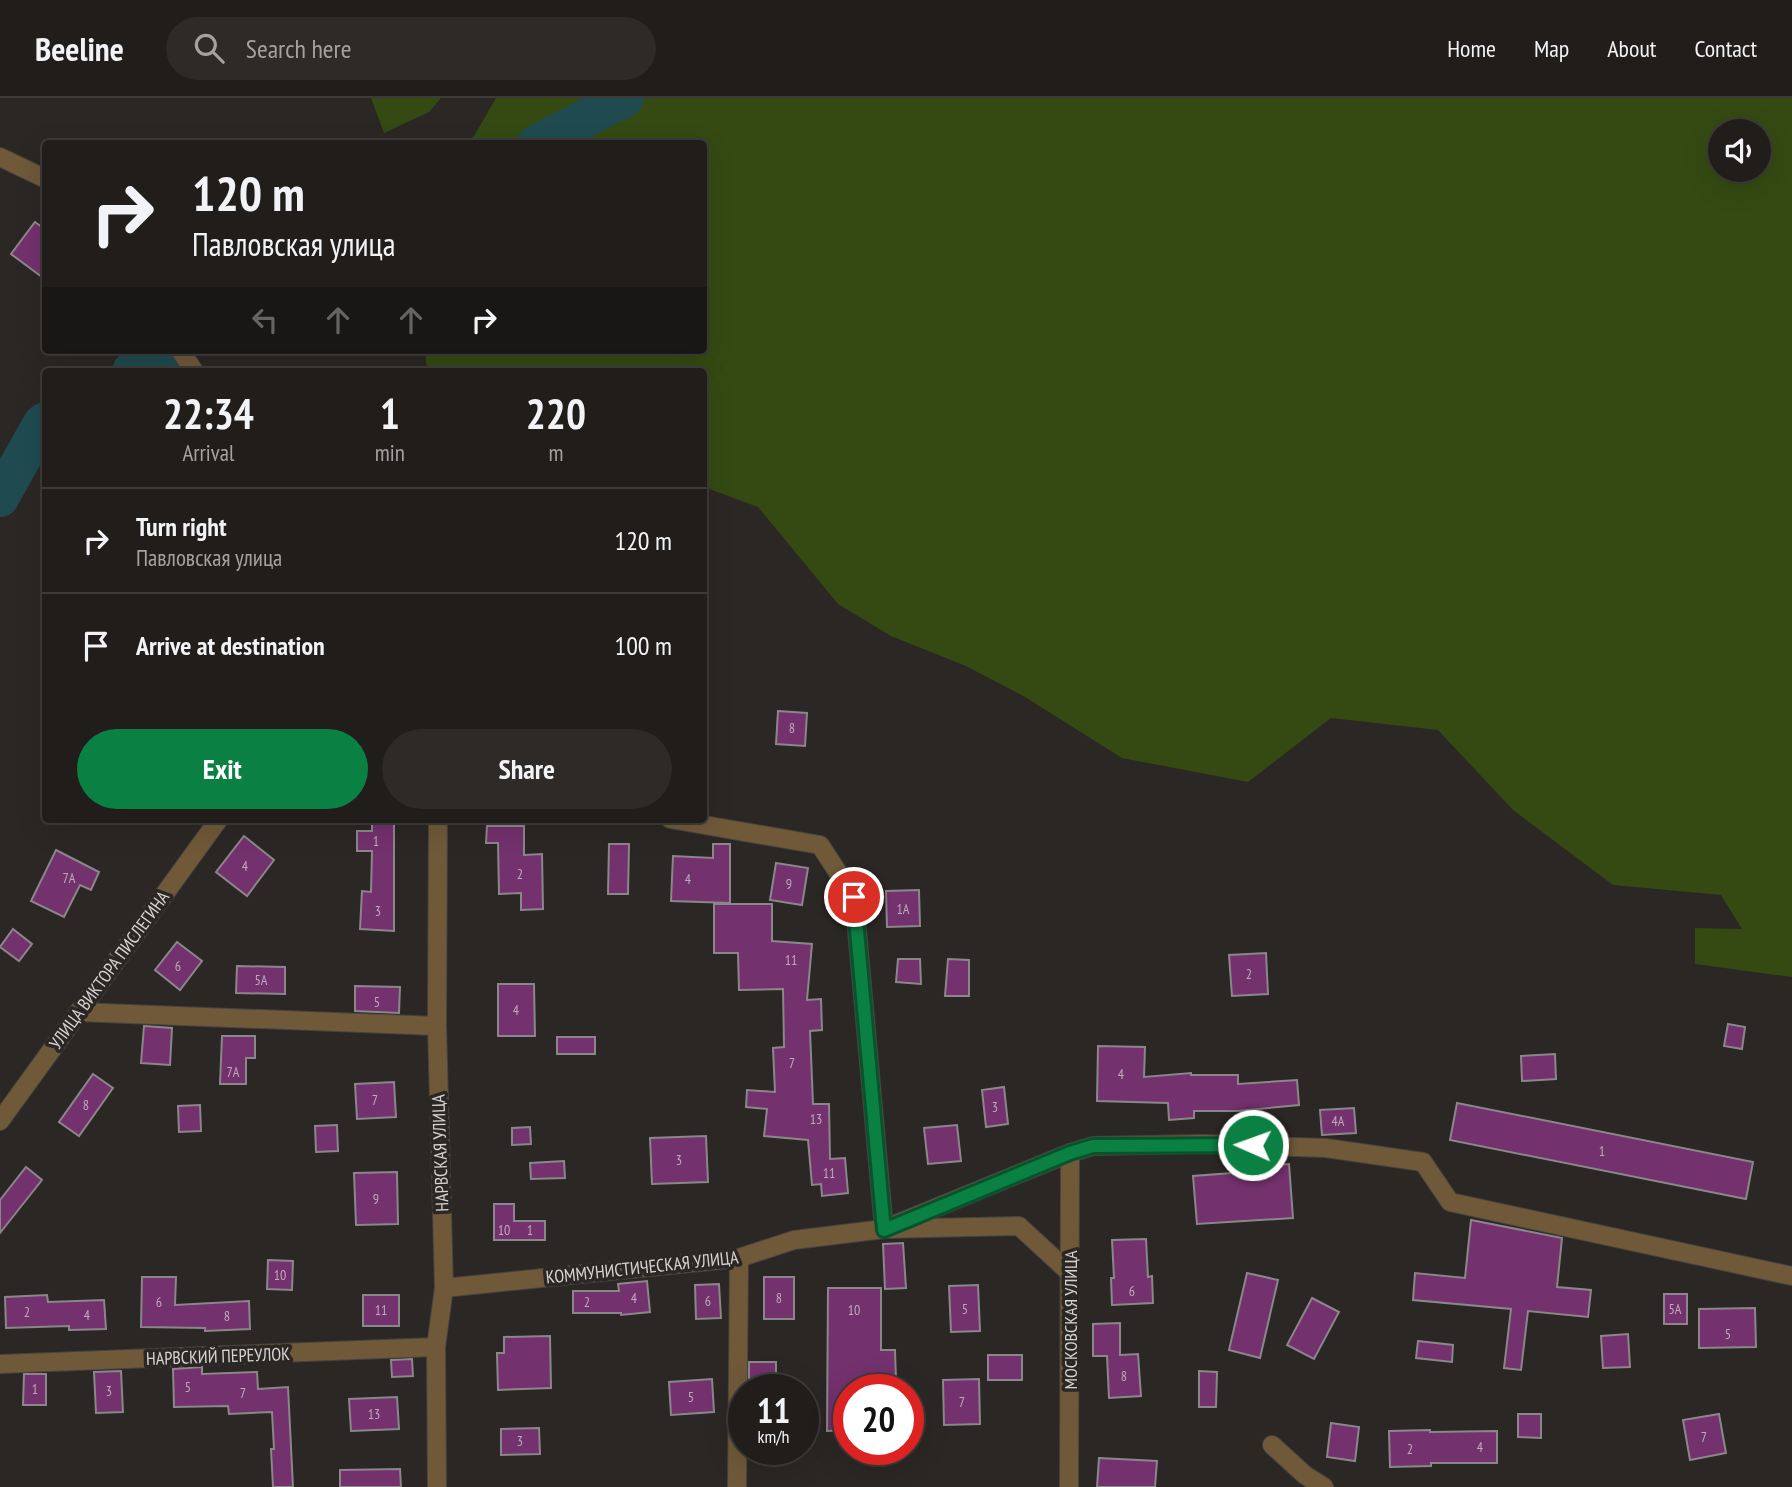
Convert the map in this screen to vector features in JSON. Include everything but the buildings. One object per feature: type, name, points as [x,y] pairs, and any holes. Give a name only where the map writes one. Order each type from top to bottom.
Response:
[{"type":"street","points":[[0,157],[42,178]]},
{"type":"street","name":"УЛИЦА ВИКТОРА ПИСЛЕГИНА","points":[[0,1121],[216,823]]},
{"type":"street","name":"НАРВСКАЯ УЛИЦА","points":[[437,1487],[436,1348],[444,1288],[437,1026],[438,823]]},
{"type":"street","points":[[693,823],[820,845],[854,897],[884,1230],[1093,1146],[1218,1144],[1326,1148],[1423,1162],[1450,1202],[1790,1280]]},
{"type":"street","points":[[78,1012],[437,1026]]},
{"type":"street","name":"МОСКОВСКАЯ УЛИЦА","points":[[1069,1487],[1070,1153]]},
{"type":"street","name":"КОММУНИСТИЧЕСКАЯ УЛИЦА","points":[[444,1288],[739,1258],[794,1240],[884,1230],[1019,1226],[1070,1273]]},
{"type":"street","points":[[737,1487],[739,1258]]},
{"type":"street","name":"НАРВСКИЙ ПЕРЕУЛОК","points":[[0,1364],[436,1348]]},
{"type":"street","points":[[1272,1445],[1324,1487]]},
{"type":"green space","points":[[371,98],[441,98],[429,112],[384,133]]},
{"type":"green space","points":[[496,98],[1792,98],[1792,977],[1695,964],[1695,928],[1742,929],[1721,895],[1613,885],[1513,810],[1438,730],[1331,718],[1248,782],[1122,758],[1025,697],[966,666],[891,636],[838,604],[758,507],[707,488],[707,368],[427,368],[425,354],[707,354],[707,140],[468,140],[474,136]]},
{"type":"waterway","points":[[544,140],[625,98]]},
{"type":"waterway","points":[[136,368],[161,354]]},
{"type":"waterway","points":[[0,498],[42,423]]},
{"type":"route","points":[[854,897],[884,1230],[1093,1146],[1253,1145]]}]
